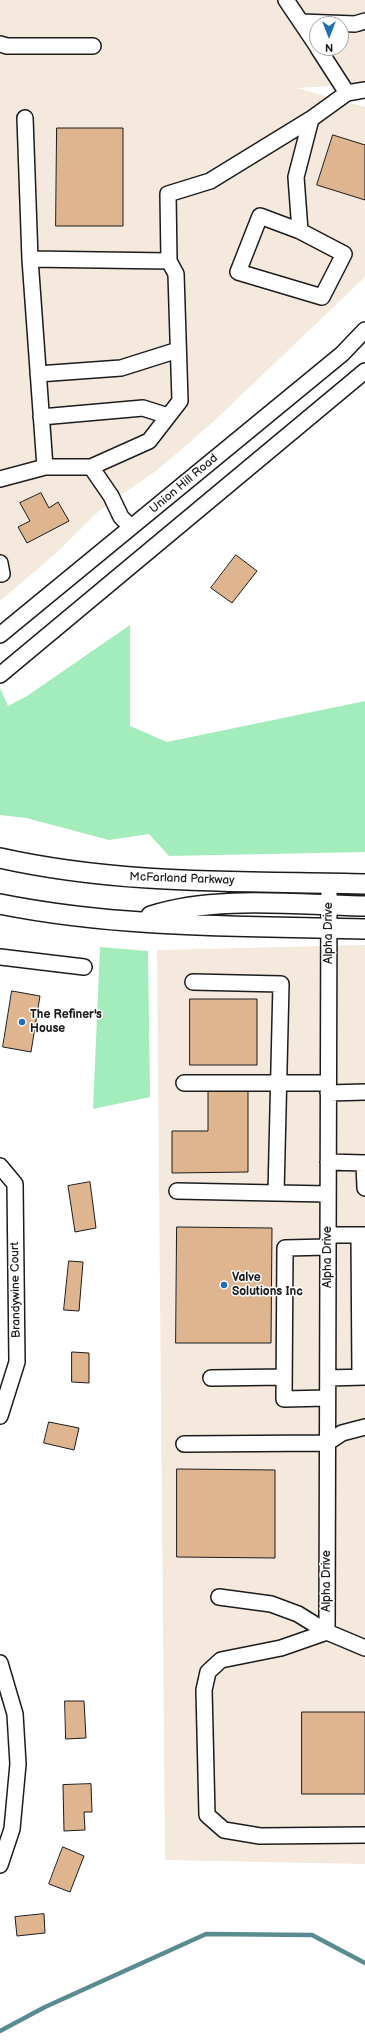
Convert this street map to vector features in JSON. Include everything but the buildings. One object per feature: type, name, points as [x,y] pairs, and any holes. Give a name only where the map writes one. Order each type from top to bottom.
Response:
[{"type":"main road","name":"McFarland Parkway","points":[[0,858],[60,869],[129,877],[365,884]]},
{"type":"main road","points":[[135,922],[176,910],[222,903],[365,906]]},
{"type":"main road","points":[[0,904],[73,916],[135,922],[365,929]]},
{"type":"street","points":[[286,0],[309,34]]},
{"type":"street","points":[[301,22],[355,24],[365,21]]},
{"type":"street","points":[[0,44],[7,46],[93,46]]},
{"type":"street","points":[[324,56],[347,93]]},
{"type":"street","points":[[0,479],[45,467],[91,467],[149,441],[180,401],[176,274],[169,260],[168,194],[210,182],[311,119],[347,93],[365,90]]},
{"type":"street","points":[[25,118],[30,259],[45,467]]},
{"type":"street","points":[[300,231],[296,177],[311,119]]},
{"type":"street","points":[[260,216],[300,231],[344,254],[322,297],[238,272],[260,216]]},
{"type":"street","points":[[30,259],[169,260]]},
{"type":"street","name":"Union Hill Road","points":[[0,635],[342,354],[365,330]]},
{"type":"street","points":[[38,374],[121,368],[178,350]]},
{"type":"street","points":[[0,675],[365,371]]},
{"type":"street","points":[[41,417],[143,408],[168,416]]},
{"type":"street","points":[[91,467],[111,496],[121,517],[131,528]]},
{"type":"street","name":"Alpha Drive","points":[[327,1632],[329,883]]},
{"type":"street","points":[[0,957],[84,967]]},
{"type":"street","points":[[193,982],[281,984],[276,1193]]},
{"type":"street","points":[[184,1083],[278,1083],[365,1092]]},
{"type":"street","points":[[328,1162],[364,1163],[365,1188]]},
{"type":"street","name":"Brandywine Court","points":[[0,1166],[15,1184],[17,1362],[0,1416]]},
{"type":"street","points":[[177,1191],[328,1194]]},
{"type":"street","points":[[327,1398],[284,1398],[285,1248],[362,1235],[362,1377],[328,1378]]},
{"type":"street","points":[[211,1378],[284,1377]]},
{"type":"street","points":[[184,1444],[327,1443],[342,1433],[365,1427]]},
{"type":"street","points":[[219,1597],[271,1604],[298,1614],[327,1632],[365,1648]]},
{"type":"street","points":[[327,1632],[281,1648],[221,1660],[208,1672],[204,1690],[208,1815],[224,1830],[260,1836],[365,1835]]},
{"type":"street","points":[[0,1663],[15,1714],[18,1764],[12,1829],[0,1865]]},
{"type":"shaded area","points":[[0,0],[365,0],[365,84],[297,88],[365,107],[365,277],[212,423],[160,468],[100,510],[54,555],[0,601]]},
{"type":"shaded area","points":[[365,945],[365,1864],[165,1860],[157,950]]},
{"type":"green space","points":[[130,625],[130,726],[167,742],[365,701],[365,852],[169,856],[149,834],[109,840],[26,818],[0,815],[0,688],[8,706],[27,696]]},
{"type":"green space","points":[[100,947],[148,951],[150,1097],[93,1109]]},
{"type":"waterway","points":[[0,2031],[45,2007],[206,1934],[312,1935],[365,1963]]},
{"type":"place","name":"The Refiner's House","points":[[22,1022]]},
{"type":"place","name":"Valve Solutions Inc","points":[[224,1285]]}]
